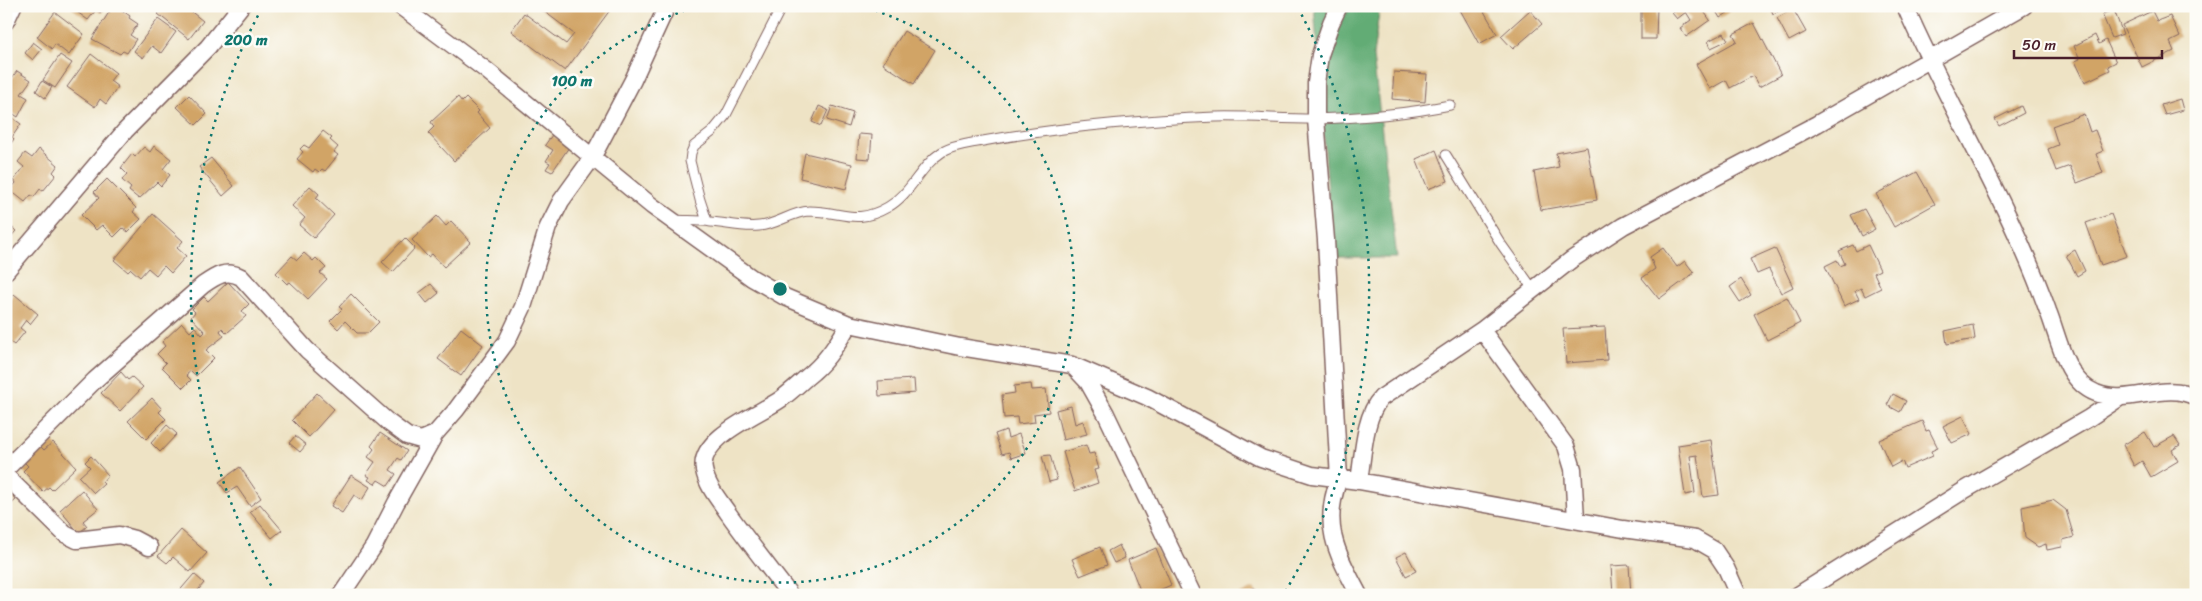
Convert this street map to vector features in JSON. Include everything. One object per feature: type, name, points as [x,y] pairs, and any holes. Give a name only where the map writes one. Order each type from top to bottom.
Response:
[{"type":"street","points":[[6,21],[13,6]]},
{"type":"street","points":[[6,271],[125,131],[208,47],[241,6]]},
{"type":"street","points":[[400,6],[486,70],[592,158],[672,220],[768,288],[785,297],[849,324],[960,347],[1072,365],[1147,397],[1262,458],[1312,475],[1339,480],[1359,481],[1455,500],[1576,519],[1623,529],[1695,539],[1714,550],[1726,568],[1738,595]]},
{"type":"street","points":[[341,595],[374,546],[396,502],[435,434],[461,404],[507,341],[524,307],[548,227],[561,201],[592,158],[633,80],[667,6]]},
{"type":"street","points":[[1339,6],[1320,55],[1316,83],[1316,118],[1326,240],[1339,480],[1332,498],[1330,518],[1333,540],[1359,595]]},
{"type":"street","points":[[1905,6],[1929,60],[1985,166],[2034,272],[2070,370],[2082,384],[2096,393],[2120,398],[2172,390],[2186,391],[2196,397]]},
{"type":"street","points":[[1359,481],[1374,406],[1401,383],[1482,330],[1571,260],[1623,226],[1817,124],[2024,6]]},
{"type":"street","points":[[6,469],[95,380],[203,285],[224,273],[234,273],[241,278],[307,350],[388,422],[407,436],[422,440],[435,434]]},
{"type":"street","points":[[790,595],[747,540],[713,491],[704,471],[703,461],[708,449],[727,431],[781,399],[815,370],[835,347],[849,324]]},
{"type":"street","points":[[1482,330],[1566,446],[1573,469],[1576,519]]},
{"type":"street","points":[[1072,365],[1088,382],[1106,414],[1193,595]]},
{"type":"street","points":[[1798,595],[1963,491],[2120,398]]},
{"type":"street","points":[[6,476],[65,534],[77,540],[119,535],[134,539],[149,547]]},
{"type":"lane","points":[[707,221],[690,161],[691,153],[694,146],[712,132],[726,115],[782,6]]},
{"type":"lane","points":[[672,220],[760,226],[799,212],[812,211],[852,218],[866,216],[890,206],[903,196],[935,157],[943,151],[976,142],[1046,132],[1180,119],[1217,117],[1316,118],[1414,112],[1450,105]]},
{"type":"lane","points":[[1446,154],[1501,244],[1533,289]]},
{"type":"green space","points":[[1314,6],[1380,6],[1373,56],[1397,258],[1333,258]]},
{"type":"building","points":[[69,6],[106,6],[101,13],[96,10],[88,20]]},
{"type":"building","points":[[113,6],[116,6],[130,16],[129,18],[138,24],[130,35],[136,39],[127,53],[123,51],[120,54],[92,39]]},
{"type":"building","points":[[164,6],[184,6],[203,21],[189,39],[158,14]]},
{"type":"building","points":[[537,6],[589,6],[592,8],[594,6],[613,6],[565,71],[511,31],[524,13],[566,44],[574,34]]},
{"type":"building","points":[[1458,6],[1481,6],[1497,34],[1479,44]]},
{"type":"building","points":[[1682,6],[1700,6],[1710,20],[1686,37],[1680,28],[1691,20],[1686,12],[1677,19],[1672,13]]},
{"type":"building","points":[[1713,6],[1730,6],[1732,10],[1720,18]]},
{"type":"building","points":[[1770,6],[1791,6],[1773,14]]},
{"type":"building","points":[[1641,7],[1657,7],[1656,39],[1641,39]]},
{"type":"building","points":[[1793,9],[1806,32],[1789,41],[1777,18]]},
{"type":"building","points":[[1530,10],[1542,24],[1513,49],[1501,36]]},
{"type":"building","points":[[2114,10],[2123,34],[2112,38],[2102,14]]},
{"type":"building","points":[[2152,11],[2157,21],[2170,16],[2180,37],[2170,42],[2174,51],[2142,67],[2122,25]]},
{"type":"building","points":[[55,12],[84,34],[69,55],[55,44],[52,49],[37,37]]},
{"type":"building","points":[[158,19],[176,32],[161,53],[152,46],[143,58],[134,51]]},
{"type":"building","points":[[1754,23],[1781,75],[1759,87],[1753,76],[1730,88],[1726,80],[1710,89],[1696,64],[1737,41],[1733,34]]},
{"type":"building","points":[[904,31],[935,50],[914,84],[883,64]]},
{"type":"building","points":[[1724,33],[1728,40],[1711,48],[1708,41]]},
{"type":"building","points":[[2095,35],[2099,44],[2106,40],[2116,62],[2108,66],[2110,70],[2085,82],[2075,61],[2080,59],[2074,46]]},
{"type":"building","points":[[33,42],[42,49],[33,60],[25,53]]},
{"type":"building","points":[[91,54],[116,73],[110,81],[118,87],[106,104],[100,99],[95,107],[67,87]]},
{"type":"building","points":[[60,55],[72,63],[55,88],[43,80]]},
{"type":"building","points":[[17,71],[31,80],[21,94],[28,98],[18,117],[6,109],[6,86]]},
{"type":"building","points":[[1394,72],[1427,74],[1425,102],[1392,99]]},
{"type":"building","points":[[42,81],[52,87],[45,98],[36,91]]},
{"type":"building","points":[[189,95],[207,114],[196,125],[177,107]]},
{"type":"building","points":[[458,97],[462,102],[466,98],[479,111],[477,113],[490,128],[454,161],[428,133],[434,127],[431,122]]},
{"type":"building","points":[[2180,99],[2183,110],[2165,115],[2161,105]]},
{"type":"building","points":[[819,106],[828,110],[821,126],[812,122]]},
{"type":"building","points":[[832,106],[853,113],[849,127],[827,120]]},
{"type":"building","points":[[2021,106],[2024,113],[1999,126],[1995,119]]},
{"type":"building","points":[[2084,114],[2090,132],[2095,130],[2103,151],[2096,154],[2103,173],[2077,183],[2070,166],[2056,171],[2048,149],[2058,145],[2052,126]]},
{"type":"building","points":[[10,116],[21,124],[6,150],[6,119]]},
{"type":"building","points":[[323,131],[332,138],[330,140],[338,147],[334,152],[338,155],[325,171],[322,169],[319,172],[315,169],[313,172],[297,159],[303,152],[300,149],[304,145],[309,148]]},
{"type":"building","points":[[859,134],[872,135],[870,159],[857,158]]},
{"type":"building","points":[[552,135],[569,147],[552,172],[546,169],[550,163],[546,161],[553,150],[545,145]]},
{"type":"building","points":[[154,146],[171,159],[163,169],[170,175],[161,186],[157,182],[139,199],[129,191],[131,188],[122,180],[127,174],[121,168],[132,154],[135,157],[144,147],[150,152]]},
{"type":"building","points":[[1587,147],[1597,200],[1541,210],[1534,172],[1559,167],[1556,153]]},
{"type":"building","points":[[39,149],[58,165],[53,172],[56,175],[43,191],[40,189],[34,197],[31,195],[25,202],[10,190],[16,183],[14,180],[24,167],[18,162],[25,153],[32,158]]},
{"type":"building","points":[[1436,150],[1448,181],[1428,189],[1416,159]]},
{"type":"building","points":[[805,153],[852,164],[846,189],[800,178]]},
{"type":"building","points":[[211,158],[234,186],[223,196],[199,167]]},
{"type":"building","points":[[1917,172],[1935,204],[1894,227],[1876,194]]},
{"type":"building","points":[[107,179],[136,208],[133,212],[141,219],[128,232],[123,228],[114,237],[102,225],[96,230],[81,215],[99,198],[94,192]]},
{"type":"building","points":[[310,186],[319,194],[316,198],[334,215],[314,238],[299,225],[305,218],[292,206]]},
{"type":"building","points":[[1864,209],[1875,229],[1862,236],[1851,215]]},
{"type":"building","points":[[153,214],[183,241],[177,248],[186,256],[171,273],[164,266],[156,275],[148,268],[140,277],[131,269],[128,272],[114,260]]},
{"type":"building","points":[[2111,214],[2127,256],[2101,265],[2086,223]]},
{"type":"building","points":[[437,216],[446,226],[451,221],[471,242],[444,267],[432,254],[428,257],[412,240]]},
{"type":"building","points":[[6,222],[16,231],[7,241],[6,239]]},
{"type":"building","points":[[405,238],[415,248],[393,272],[382,262]]},
{"type":"building","points":[[1853,245],[1856,251],[1868,245],[1880,270],[1874,273],[1881,288],[1865,296],[1861,288],[1855,291],[1859,299],[1844,306],[1825,266],[1837,260],[1840,266],[1845,264],[1839,251]]},
{"type":"building","points":[[1663,248],[1677,267],[1685,261],[1694,273],[1659,299],[1642,278],[1655,269],[1650,257]]},
{"type":"building","points":[[1775,248],[1793,287],[1781,293],[1769,269],[1757,274],[1750,259]]},
{"type":"building","points":[[2075,250],[2085,271],[2077,276],[2066,255]]},
{"type":"building","points":[[304,253],[313,261],[316,258],[326,268],[320,273],[327,279],[308,299],[290,282],[287,284],[276,273],[292,256],[297,260]]},
{"type":"building","points":[[1741,279],[1751,295],[1740,302],[1730,287]]},
{"type":"building","points":[[228,282],[249,304],[242,311],[246,316],[227,333],[222,328],[220,331],[224,336],[206,350],[214,358],[196,376],[191,371],[186,375],[191,380],[183,388],[162,367],[166,363],[157,354],[165,346],[162,342],[182,323],[190,332],[195,327],[202,335],[205,332],[191,317],[195,312],[192,309],[204,297],[208,301]]},
{"type":"building","points":[[431,284],[439,293],[427,303],[419,293]]},
{"type":"building","points":[[14,294],[38,314],[30,324],[26,320],[20,328],[25,332],[14,345],[6,339],[6,301],[8,302]]},
{"type":"building","points":[[351,294],[379,322],[368,333],[357,333],[345,321],[338,329],[330,321],[342,309],[339,307]]},
{"type":"building","points":[[1787,297],[1800,323],[1767,340],[1754,314]]},
{"type":"building","points":[[1973,325],[1975,339],[1947,344],[1945,331]]},
{"type":"building","points":[[1605,327],[1607,360],[1566,363],[1563,329]]},
{"type":"building","points":[[461,328],[483,345],[461,376],[438,359]]},
{"type":"building","points":[[121,372],[128,380],[132,377],[143,387],[120,411],[101,393]]},
{"type":"building","points":[[914,379],[915,393],[879,396],[878,381]]},
{"type":"building","points":[[1031,384],[1032,390],[1046,389],[1049,412],[1034,414],[1035,422],[1018,424],[1017,417],[1004,418],[1002,395],[1015,393],[1014,386]]},
{"type":"building","points":[[317,393],[334,409],[309,437],[292,420]]},
{"type":"building","points":[[1893,394],[1906,401],[1900,412],[1887,405]]},
{"type":"building","points":[[152,398],[162,409],[159,412],[166,419],[146,439],[128,421]]},
{"type":"building","points":[[1071,406],[1075,424],[1083,421],[1087,434],[1063,440],[1056,410]]},
{"type":"building","points":[[1963,416],[1972,434],[1952,443],[1943,426]]},
{"type":"building","points":[[1922,421],[1926,431],[1929,430],[1938,448],[1931,451],[1933,456],[1905,468],[1902,461],[1891,467],[1879,440]]},
{"type":"building","points":[[167,425],[177,434],[160,452],[151,443]]},
{"type":"building","points":[[1006,430],[1008,438],[1019,434],[1026,453],[1011,458],[1009,452],[1002,454],[995,434]]},
{"type":"building","points":[[2145,432],[2154,447],[2174,436],[2180,445],[2172,450],[2178,461],[2151,477],[2142,461],[2134,466],[2123,445]]},
{"type":"building","points":[[380,433],[407,451],[401,460],[398,458],[390,470],[396,474],[388,486],[378,480],[375,484],[368,480],[370,477],[366,475],[375,462],[368,457],[374,449],[371,446]]},
{"type":"building","points":[[295,436],[306,445],[300,452],[289,443]]},
{"type":"building","points":[[1711,440],[1719,495],[1703,497],[1697,455],[1690,456],[1695,493],[1685,495],[1678,445]]},
{"type":"building","points":[[53,442],[76,467],[52,490],[49,487],[43,492],[23,471],[28,466],[23,461],[39,445],[44,450]]},
{"type":"building","points":[[1086,445],[1089,454],[1094,453],[1099,469],[1094,470],[1098,483],[1075,491],[1063,452]]},
{"type":"building","points":[[1050,455],[1057,480],[1049,482],[1042,456]]},
{"type":"building","points":[[91,456],[108,475],[102,482],[104,484],[94,493],[79,477],[90,467],[85,462]]},
{"type":"building","points":[[240,467],[261,498],[250,506],[237,487],[227,493],[219,482]]},
{"type":"building","points":[[351,475],[370,487],[362,500],[354,495],[342,513],[331,506]]},
{"type":"building","points":[[6,488],[16,500],[6,508]]},
{"type":"building","points":[[82,490],[98,509],[83,521],[87,526],[79,533],[60,510]]},
{"type":"building","points":[[2053,500],[2066,510],[2074,537],[2063,540],[2062,547],[2047,550],[2046,544],[2038,547],[2025,538],[2022,507]]},
{"type":"building","points":[[260,504],[282,530],[272,538],[250,512]]},
{"type":"building","points":[[181,530],[207,553],[190,572],[173,557],[167,563],[158,556]]},
{"type":"building","points":[[1119,545],[1125,558],[1114,563],[1108,551]]},
{"type":"building","points":[[1100,547],[1107,565],[1080,576],[1072,559]]},
{"type":"building","points":[[1156,548],[1171,585],[1148,595],[1142,595],[1128,560]]},
{"type":"building","points":[[1406,552],[1416,571],[1406,576],[1396,557]]},
{"type":"building","points":[[1629,565],[1631,595],[1613,595],[1611,566]]},
{"type":"building","points":[[194,574],[204,583],[194,595],[176,595]]},
{"type":"building","points":[[1254,588],[1258,595],[1239,595]]}]
